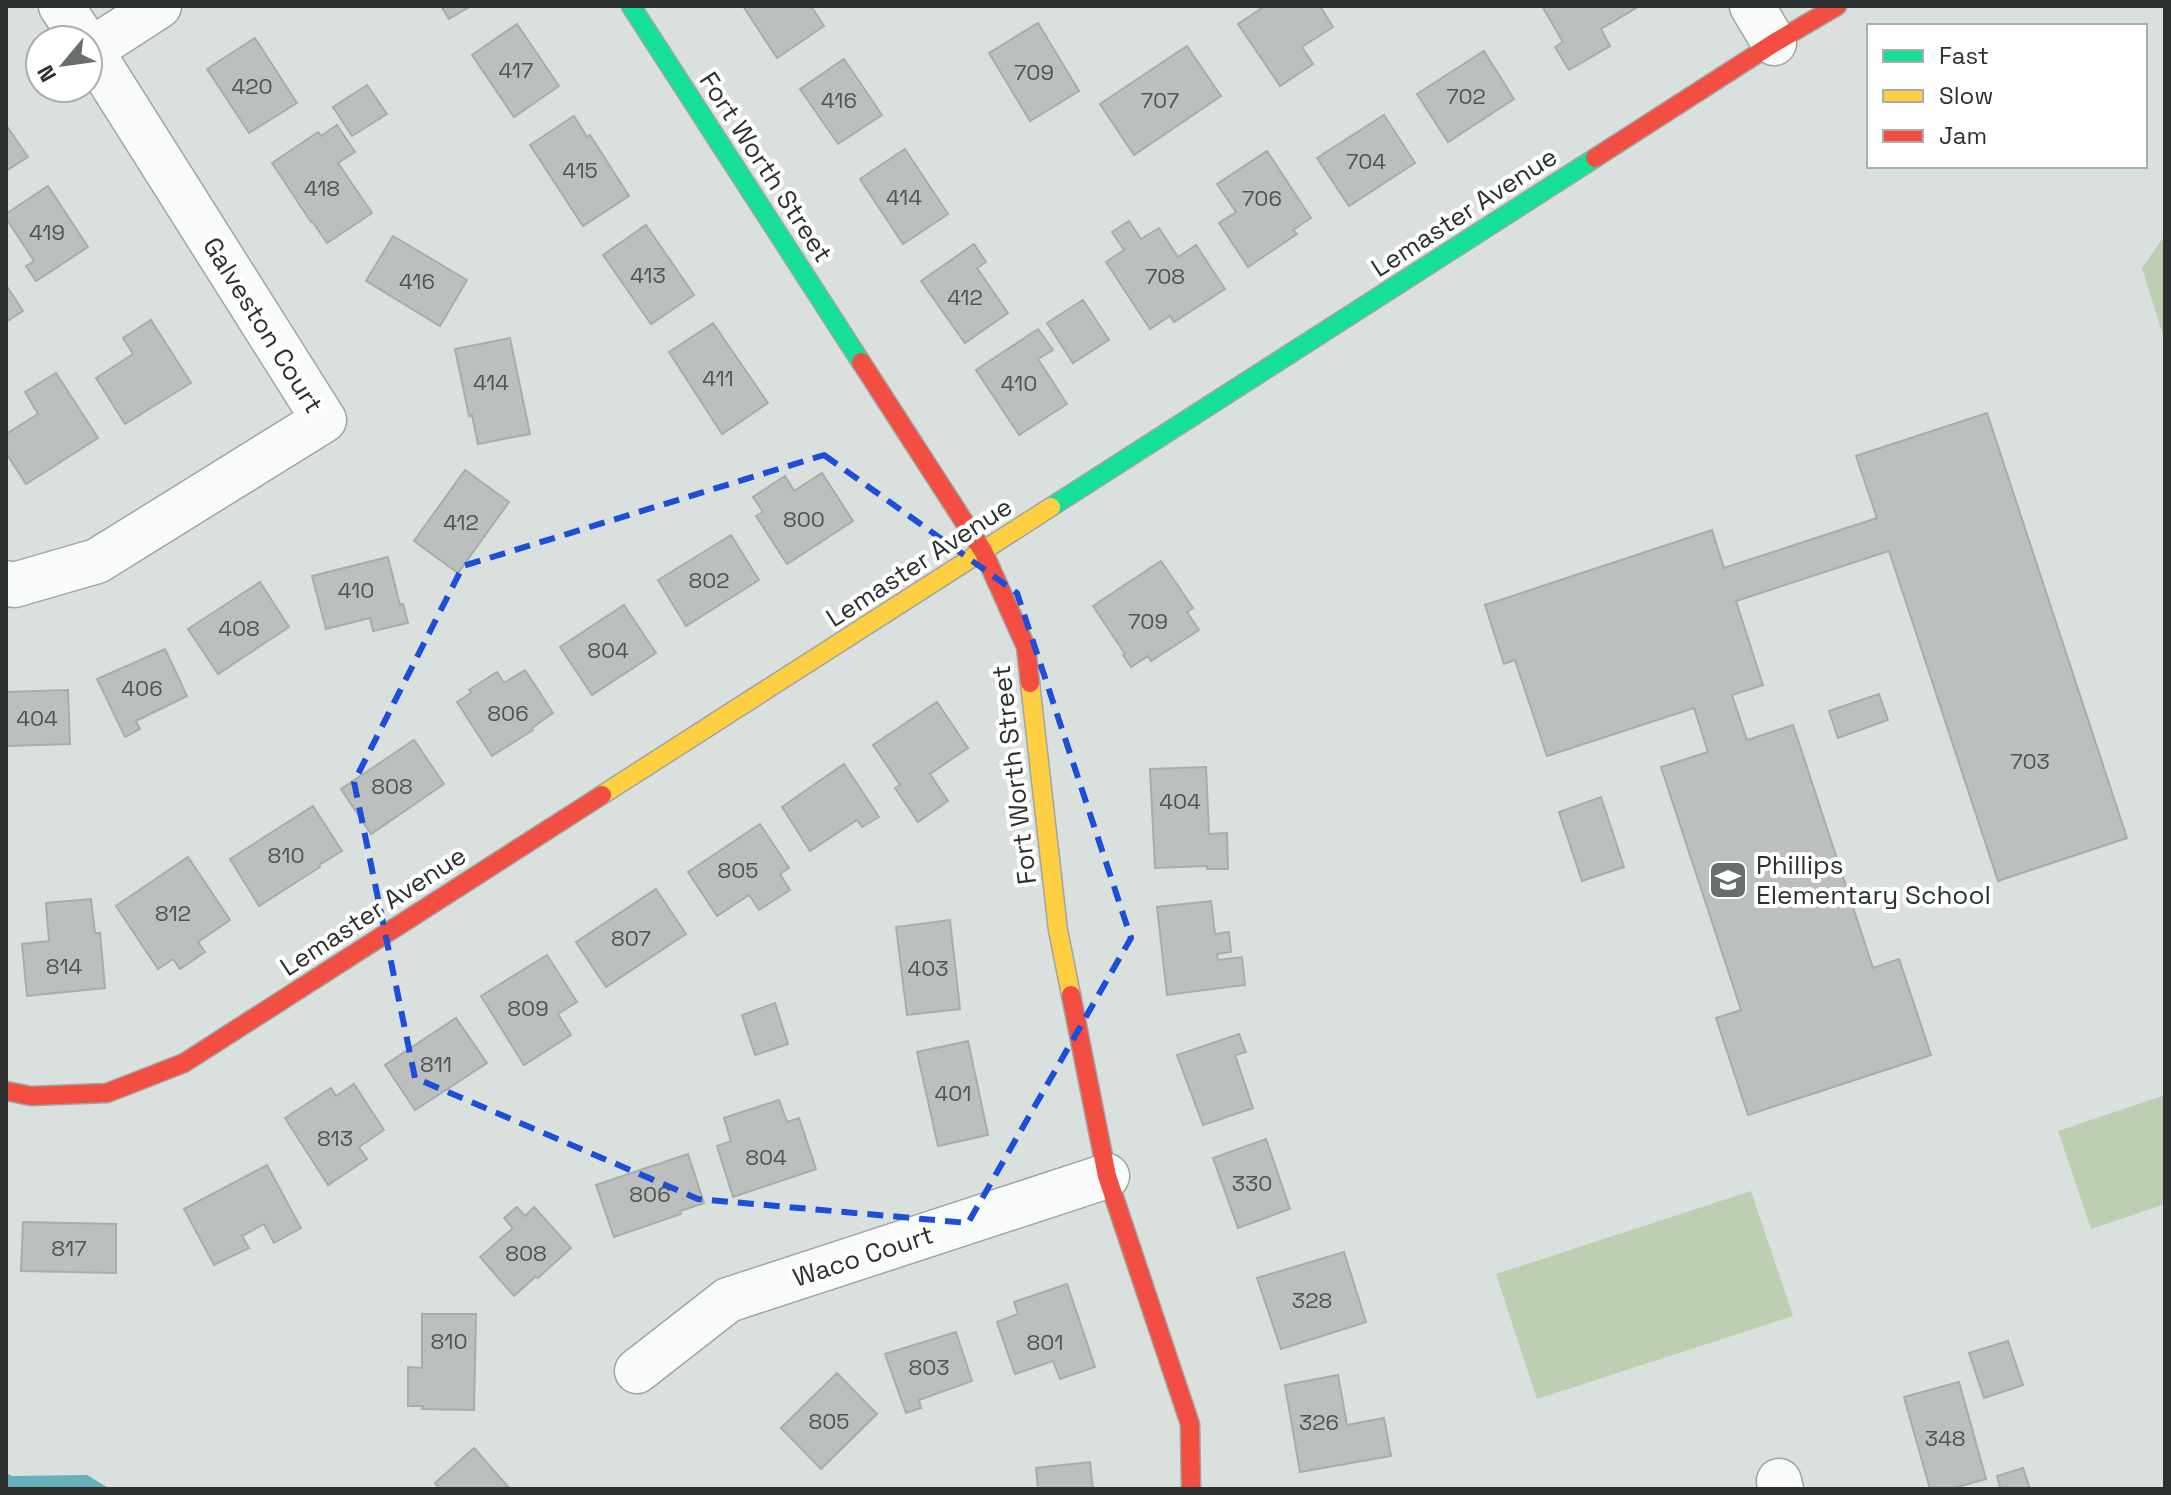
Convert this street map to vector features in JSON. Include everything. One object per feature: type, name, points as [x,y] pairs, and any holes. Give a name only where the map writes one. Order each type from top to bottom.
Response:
[{"type":"street","name":"Galveston Court","points":[[61,6],[73,24]]},
{"type":"street","points":[[104,36],[159,6]]},
{"type":"street","name":"Fort Worth Street","points":[[631,6],[983,551],[1026,647],[1058,930],[1107,1176],[1190,1424],[1191,1489]]},
{"type":"street","points":[[1752,6],[1774,43]]},
{"type":"street","name":"Lemaster Avenue","points":[[6,1091],[31,1096],[107,1093],[184,1063],[1774,43],[1837,6]]},
{"type":"street","name":"Galveston Court","points":[[6,583],[14,585],[97,561],[324,420],[104,70]]},
{"type":"street","name":"Waco Court","points":[[637,1371],[728,1300],[1107,1176]]},
{"type":"highlighted area","points":[[824,455],[1017,593],[1131,938],[968,1223],[698,1199],[415,1078],[354,782],[463,566]]},
{"type":"green space","points":[[2165,235],[2165,342],[2142,268]]},
{"type":"green space","points":[[2165,1095],[2165,1204],[2091,1229],[2058,1131]]},
{"type":"green space","points":[[1751,1191],[1793,1316],[1537,1399],[1496,1274]]},
{"type":"water","points":[[6,1473],[12,1476],[87,1475],[110,1489],[6,1489]]},
{"type":"building","points":[[441,6],[471,6],[449,19]]},
{"type":"building","points":[[743,6],[811,6],[824,26],[777,58]]},
{"type":"building","points":[[1265,6],[1320,6],[1333,27],[1302,47],[1313,64],[1280,86],[1238,24]]},
{"type":"building","points":[[1542,6],[1636,8],[1601,29],[1610,46],[1569,70],[1555,47],[1563,42]]},
{"type":"building","points":[[1038,23],[1079,91],[1030,121],[989,53]]},
{"type":"building","points":[[517,24],[559,86],[514,117],[472,55]]},
{"type":"building","points":[[255,38],[297,103],[249,133],[207,69]]},
{"type":"building","points":[[1187,46],[1221,96],[1134,155],[1100,104]]},
{"type":"building","points":[[1484,51],[1514,99],[1448,142],[1417,94]]},
{"type":"building","points":[[844,59],[882,115],[838,144],[800,89]]},
{"type":"building","points":[[367,85],[387,114],[352,136],[333,107]]},
{"type":"building","points":[[1384,115],[1415,163],[1349,206],[1317,158]]},
{"type":"building","points":[[574,116],[587,137],[590,135],[629,196],[583,226],[530,145]]},
{"type":"building","points":[[6,125],[28,157],[6,171]]},
{"type":"building","points":[[337,125],[355,152],[338,163],[372,213],[327,243],[272,163],[318,132],[321,136]]},
{"type":"building","points":[[905,149],[948,214],[903,244],[860,179]]},
{"type":"building","points":[[1267,151],[1311,218],[1293,230],[1297,234],[1248,267],[1219,223],[1236,212],[1217,184]]},
{"type":"building","points":[[48,186],[88,247],[36,281],[26,266],[34,261],[6,214]]},
{"type":"building","points":[[1129,221],[1141,239],[1159,228],[1178,257],[1196,245],[1225,289],[1174,322],[1170,316],[1150,329],[1106,262],[1124,250],[1112,232]]},
{"type":"building","points":[[646,225],[694,295],[651,324],[603,255]]},
{"type":"building","points":[[393,236],[467,280],[440,326],[366,281]]},
{"type":"building","points":[[974,244],[986,262],[977,268],[1008,313],[965,343],[921,281]]},
{"type":"building","points":[[6,285],[23,311],[6,322]]},
{"type":"building","points":[[1083,300],[1109,340],[1073,363],[1047,323]]},
{"type":"building","points":[[151,320],[191,383],[125,424],[96,378],[133,354],[123,338]]},
{"type":"building","points":[[713,323],[768,403],[722,434],[669,352]]},
{"type":"building","points":[[1038,329],[1053,350],[1038,359],[1067,404],[1019,435],[976,370]]},
{"type":"building","points":[[510,338],[530,434],[478,444],[455,349]]},
{"type":"building","points":[[56,373],[98,438],[26,484],[6,453],[6,434],[38,414],[25,392]]},
{"type":"building","name":"Phillips Elementary School","points":[[1987,413],[2127,838],[1998,881],[1889,551],[1736,601],[1763,685],[1732,695],[1747,740],[1793,725],[1873,968],[1899,959],[1931,1055],[1748,1115],[1716,1018],[1741,1010],[1661,767],[1708,752],[1694,708],[1547,756],[1515,660],[1504,664],[1485,605],[1712,530],[1724,568],[1877,518],[1856,456]]},
{"type":"building","points":[[465,470],[509,502],[458,573],[414,541]]},
{"type":"building","points":[[822,473],[853,521],[787,564],[756,516],[763,512],[753,497],[785,476],[794,491]]},
{"type":"building","points":[[731,535],[759,580],[686,626],[658,580]]},
{"type":"building","points":[[388,557],[400,605],[403,604],[408,623],[373,631],[370,618],[326,629],[312,576]]},
{"type":"building","points":[[1161,561],[1193,608],[1187,612],[1199,630],[1151,661],[1148,656],[1131,667],[1093,606]]},
{"type":"building","points":[[260,582],[289,627],[218,674],[188,629]]},
{"type":"building","points":[[624,605],[656,653],[592,695],[560,647]]},
{"type":"building","points":[[165,649],[187,696],[136,721],[140,729],[125,737],[97,679]]},
{"type":"building","points":[[525,670],[553,713],[492,756],[457,702],[497,672],[504,683]]},
{"type":"building","points":[[68,690],[70,744],[6,746],[6,692]]},
{"type":"building","points":[[1879,694],[1888,720],[1838,738],[1829,711]]},
{"type":"building","points":[[937,702],[968,748],[930,774],[948,801],[918,822],[895,788],[900,785],[873,745]]},
{"type":"building","points":[[414,740],[444,784],[371,834],[341,789]]},
{"type":"building","points":[[844,764],[879,817],[862,827],[857,820],[810,851],[782,807]]},
{"type":"building","points":[[1206,767],[1209,834],[1227,833],[1228,869],[1207,869],[1207,866],[1155,868],[1150,769]]},
{"type":"building","points":[[1601,797],[1624,867],[1582,881],[1559,812]]},
{"type":"building","points":[[313,806],[342,851],[259,906],[230,859]]},
{"type":"building","points":[[760,824],[789,868],[780,874],[790,890],[759,910],[749,895],[717,916],[688,872]]},
{"type":"building","points":[[188,857],[230,920],[198,942],[205,952],[180,969],[173,959],[158,969],[116,906]]},
{"type":"building","points":[[656,889],[686,934],[606,987],[576,942]]},
{"type":"building","points":[[91,899],[95,933],[100,933],[105,988],[27,996],[22,944],[49,941],[46,903]]},
{"type":"building","points":[[1211,901],[1215,934],[1229,932],[1231,952],[1217,954],[1218,960],[1242,957],[1245,985],[1167,995],[1157,907]]},
{"type":"building","points":[[950,920],[960,1009],[907,1015],[896,927]]},
{"type":"building","points":[[547,955],[577,1002],[558,1014],[571,1035],[524,1065],[481,996]]},
{"type":"building","points":[[775,1003],[788,1044],[755,1055],[742,1015]]},
{"type":"building","points":[[456,1018],[487,1063],[415,1110],[385,1065]]},
{"type":"building","points":[[1239,1034],[1246,1052],[1235,1055],[1253,1108],[1203,1125],[1177,1055]]},
{"type":"building","points":[[968,1041],[988,1135],[938,1146],[917,1052]]},
{"type":"building","points":[[354,1084],[384,1130],[359,1147],[367,1159],[328,1185],[285,1118],[331,1088],[336,1096]]},
{"type":"building","points":[[779,1100],[787,1122],[799,1118],[816,1169],[733,1197],[717,1146],[731,1141],[724,1118]]},
{"type":"building","points":[[1266,1139],[1290,1209],[1238,1228],[1213,1158]]},
{"type":"building","points":[[688,1154],[704,1203],[614,1237],[596,1185]]},
{"type":"building","points":[[267,1165],[301,1228],[274,1243],[264,1224],[242,1236],[249,1248],[214,1265],[184,1209]]},
{"type":"building","points":[[517,1207],[525,1216],[534,1207],[571,1248],[514,1296],[480,1257],[513,1228],[504,1218]]},
{"type":"building","points":[[23,1222],[116,1224],[116,1273],[21,1271]]},
{"type":"building","points":[[1344,1252],[1366,1322],[1281,1349],[1257,1278]]},
{"type":"building","points":[[1067,1284],[1095,1367],[1060,1379],[1053,1361],[1015,1374],[997,1322],[1018,1314],[1014,1302]]},
{"type":"building","points":[[422,1314],[476,1314],[474,1410],[408,1406],[408,1367],[422,1368]]},
{"type":"building","points":[[956,1332],[972,1381],[919,1400],[921,1408],[906,1413],[885,1354]]},
{"type":"building","points":[[2008,1341],[2023,1385],[1984,1398],[1969,1353]]},
{"type":"building","points":[[837,1373],[877,1414],[821,1469],[781,1428]]},
{"type":"building","points":[[1338,1375],[1347,1425],[1384,1418],[1391,1456],[1300,1472],[1285,1385]]},
{"type":"building","points":[[1959,1382],[1986,1479],[1950,1489],[1930,1489],[1904,1397]]},
{"type":"building","points":[[474,1448],[510,1489],[440,1489],[435,1483]]},
{"type":"building","points":[[1090,1462],[1093,1489],[1038,1489],[1036,1468]]},
{"type":"building","points":[[2023,1468],[2030,1489],[1994,1489],[2000,1487],[1997,1476]]},
{"type":"traffic: fast","points":[[631,6],[861,362]]},
{"type":"traffic: fast","points":[[1051,507],[1595,158]]},
{"type":"traffic: slow","points":[[602,795],[1051,507]]},
{"type":"traffic: slow","points":[[1030,683],[1058,930],[1071,995]]},
{"type":"traffic: jam","points":[[1595,158],[1837,6]]},
{"type":"traffic: jam","points":[[861,362],[983,551],[1026,647],[1030,683]]},
{"type":"traffic: jam","points":[[6,1091],[31,1096],[107,1093],[184,1063],[602,795]]},
{"type":"traffic: jam","points":[[1071,995],[1107,1176],[1190,1424],[1191,1489]]},
{"type":"place","name":"Phillips Elementary School","points":[[1728,880]]}]
